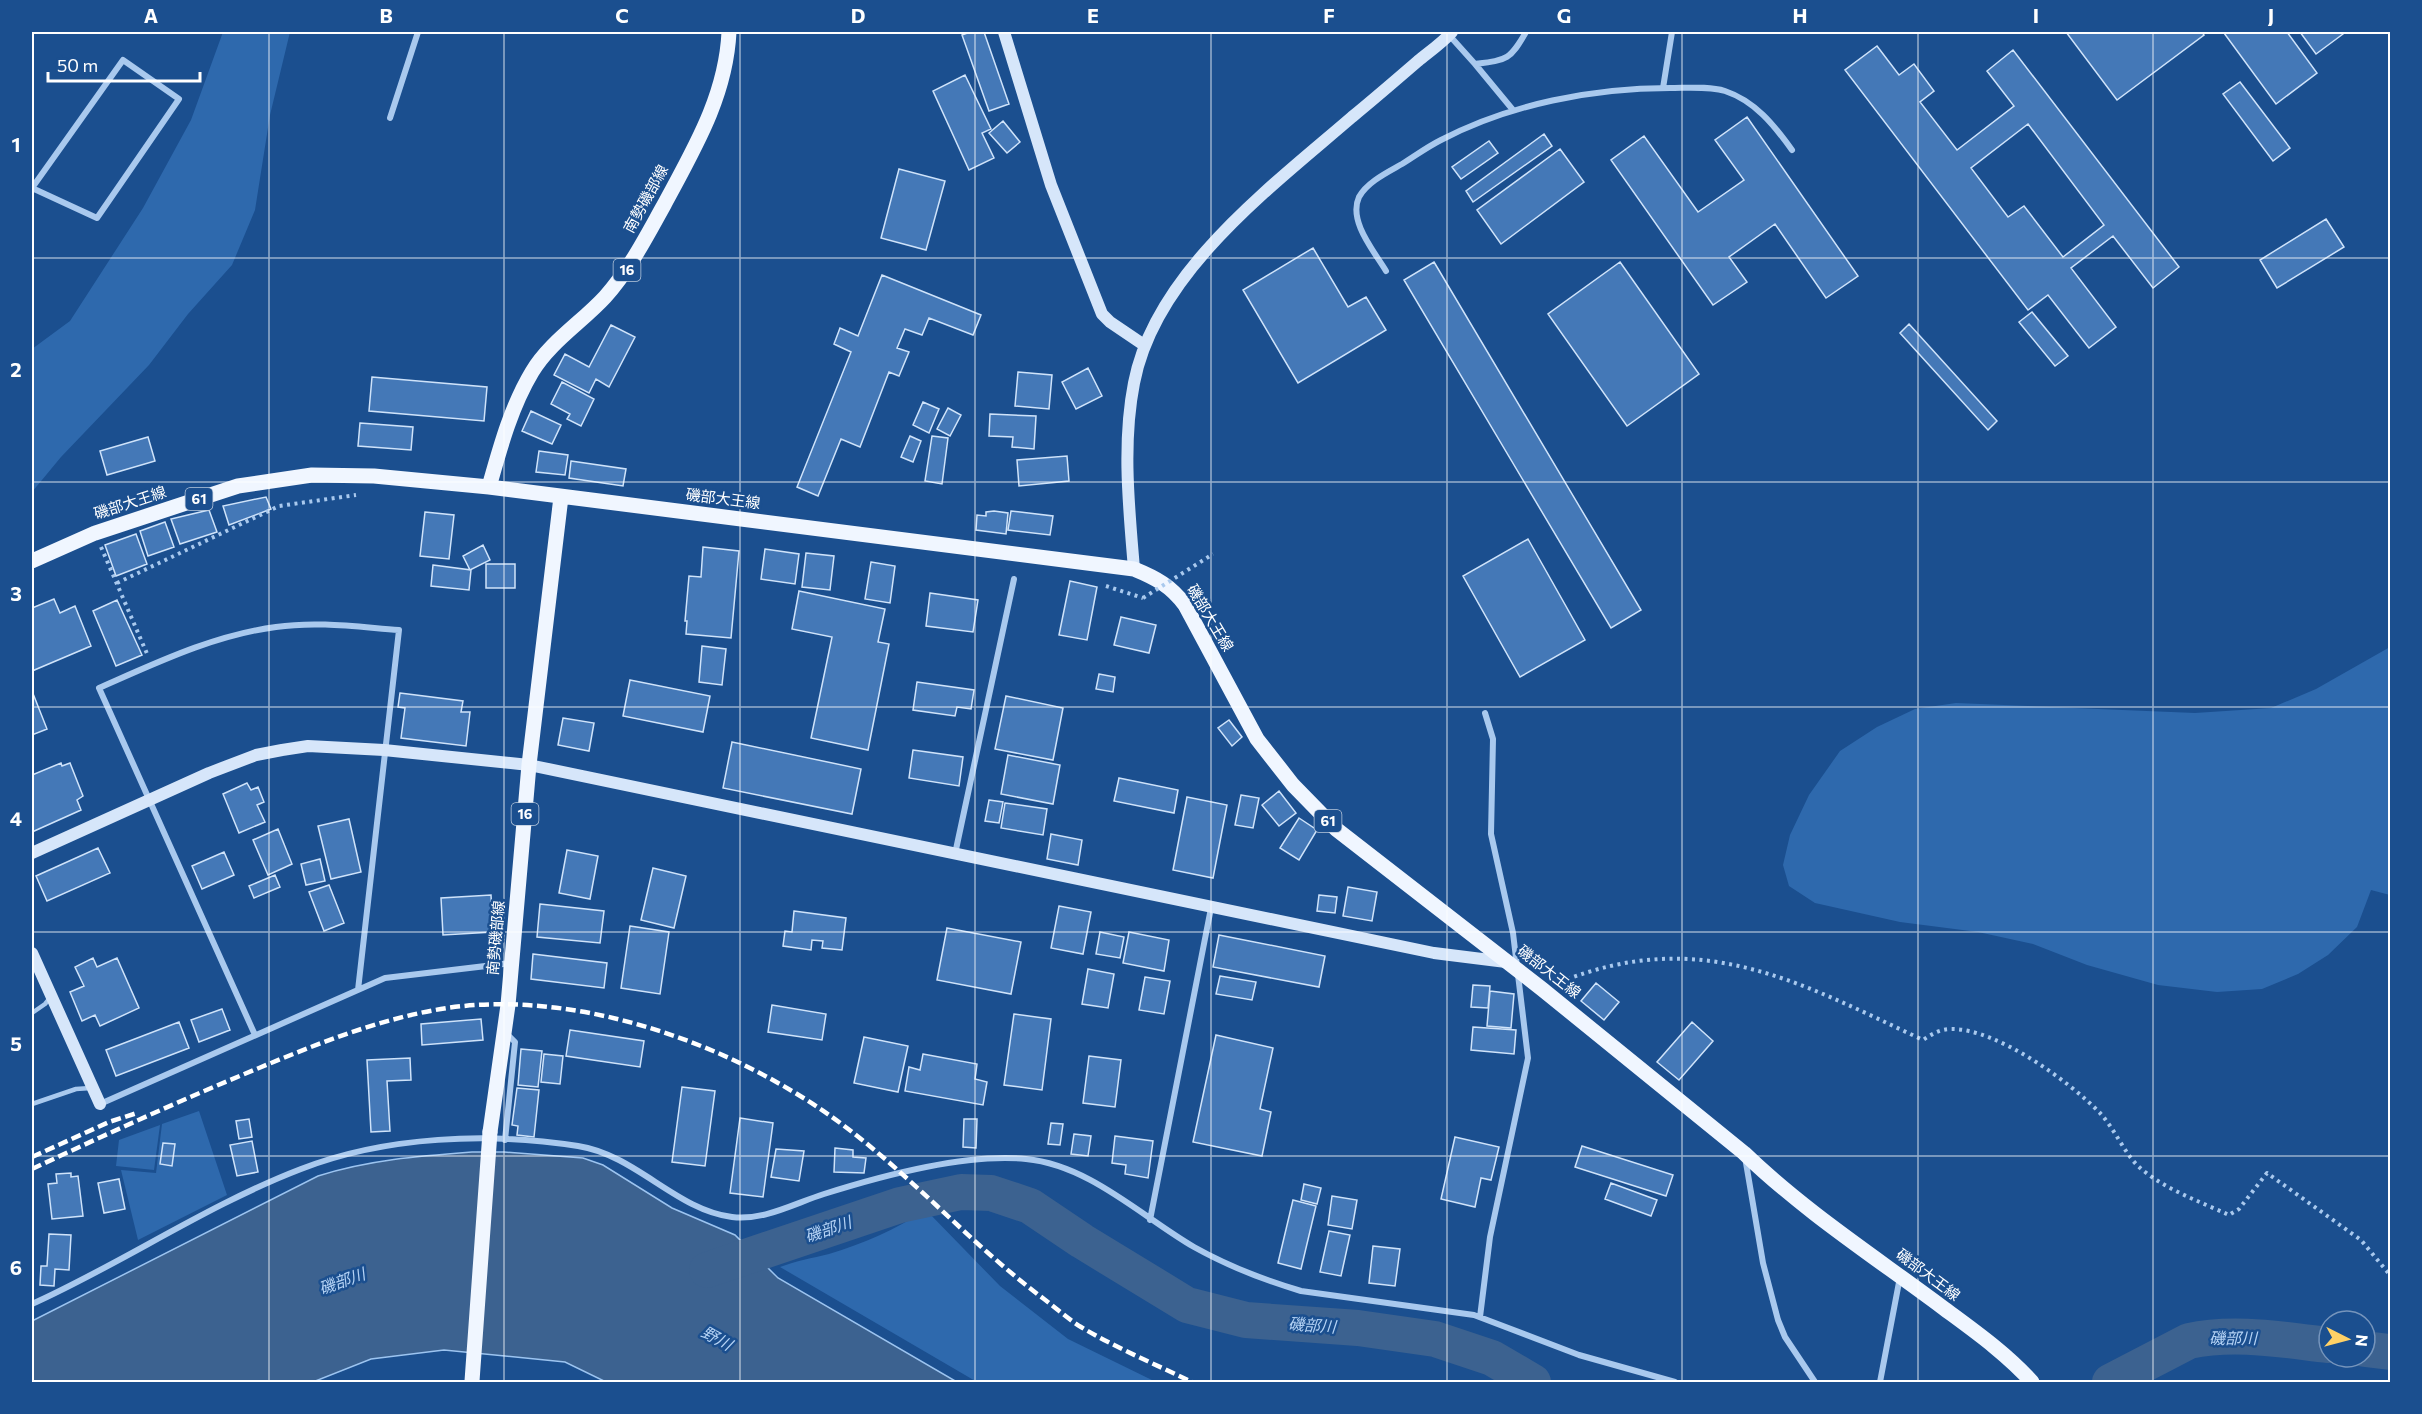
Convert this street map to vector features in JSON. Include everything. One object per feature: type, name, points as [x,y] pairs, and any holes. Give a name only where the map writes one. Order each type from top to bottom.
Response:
[{"type":"main road","name":"南勢磯部線","points":[[489,487],[501,445],[521,392],[533,370],[544,356],[605,297],[630,267],[701,137],[723,78],[729,32]]},
{"type":"main road","name":"磯部大王線","points":[[32,561],[95,533],[238,486],[312,475],[374,476],[489,487],[1134,569],[1170,586],[1185,605],[1257,738],[1293,785],[1336,829],[1542,989],[1744,1152],[1798,1200],[1987,1341],[2032,1383]]},
{"type":"main road","name":"南勢磯部線","points":[[472,1382],[490,1132],[505,1031],[529,765],[561,497]]},
{"type":"street","points":[[390,118],[418,32]]},
{"type":"street","points":[[1004,32],[1051,185],[1102,314],[1144,345]]},
{"type":"street","points":[[1475,64],[1499,61],[1514,53],[1526,32]]},
{"type":"street","points":[[1664,88],[1672,32]]},
{"type":"street","points":[[1134,569],[1128,489],[1129,426],[1133,384],[1144,345],[1160,314],[1192,267],[1252,202],[1450,33],[1513,110]]},
{"type":"street","points":[[123,60],[179,99],[97,218],[32,189],[123,60]]},
{"type":"street","points":[[1386,271],[1356,218],[1359,197],[1376,180],[1441,140],[1513,110],[1627,88],[1722,90],[1741,98],[1756,109],[1779,131],[1792,150]]},
{"type":"street","points":[[955,855],[1014,579]]},
{"type":"street","points":[[255,1035],[99,688],[152,664],[237,634],[277,626],[324,624],[399,630],[358,990]]},
{"type":"street","points":[[1480,1317],[1491,1237],[1528,1058],[1512,967],[1513,933],[1491,834],[1493,747],[1485,713]]},
{"type":"street","points":[[32,853],[209,773],[256,755],[308,746],[384,750],[529,765],[1434,954],[1512,967]]},
{"type":"street","points":[[1150,1220],[1211,908]]},
{"type":"street","points":[[32,952],[100,1104],[385,978],[512,963]]},
{"type":"street","points":[[505,1031],[515,1042],[505,1140]]},
{"type":"street","points":[[32,1304],[267,1184],[304,1168],[368,1150],[406,1145],[505,1140],[598,1150],[625,1162],[692,1203],[729,1217],[759,1216],[826,1194],[921,1169],[973,1161],[1024,1159],[1063,1167],[1093,1182],[1196,1248],[1253,1276],[1301,1291],[1480,1317],[1579,1355],[1675,1383]]},
{"type":"street","points":[[1744,1152],[1763,1263],[1778,1320],[1785,1337],[1815,1383]]},
{"type":"street","points":[[1880,1383],[1900,1276]]},
{"type":"lane","points":[[32,1013],[45,1005],[51,995]]},
{"type":"lane","points":[[32,1104],[76,1089],[93,1088]]},
{"type":"path","points":[[117,583],[279,506],[360,494]]},
{"type":"path","points":[[95,533],[152,664]]},
{"type":"path","points":[[1106,586],[1143,598],[1214,554]]},
{"type":"path","points":[[1542,989],[1571,977],[1632,961],[1688,957],[1772,974],[1812,988],[1923,1040],[1935,1032],[1952,1029],[1972,1032],[2005,1045],[2044,1068],[2076,1091],[2101,1114],[2137,1164],[2161,1182],[2229,1215],[2239,1209],[2267,1173],[2361,1240],[2391,1275]]},
{"type":"shaded area","points":[[223,32],[290,32],[270,115],[255,210],[232,265],[188,314],[149,365],[61,457],[32,492],[32,349],[70,321],[143,208],[191,120]]},
{"type":"shaded area","points":[[2390,647],[2390,895],[2371,890],[2357,927],[2328,955],[2298,974],[2262,989],[2217,992],[2158,985],[2087,965],[2033,944],[1978,932],[1900,922],[1815,903],[1789,886],[1783,865],[1790,835],[1809,795],[1840,751],[1877,727],[1915,709],[1956,703],[2195,713],[2271,708],[2316,689]]},
{"type":"shaded area","points":[[199,1111],[227,1195],[138,1240],[121,1170],[156,1173],[162,1124]]},
{"type":"shaded area","points":[[160,1125],[154,1170],[116,1166],[119,1140]]},
{"type":"shaded area","points":[[926,1210],[1000,1286],[1068,1339],[1156,1382],[977,1382],[780,1267],[867,1241]]},
{"type":"water","name":"野川","points":[[472,1152],[583,1158],[603,1165],[672,1208],[735,1235],[778,1278],[957,1382],[606,1382],[565,1362],[444,1350],[371,1359],[313,1382],[32,1382],[32,1321],[318,1176],[375,1162]]},
{"type":"building","points":[[970,32],[984,32],[1009,104],[989,111],[962,35]]},
{"type":"building","points":[[2066,32],[2202,32],[2204,35],[2117,100]]},
{"type":"building","points":[[2287,32],[2317,73],[2276,104],[2224,33]]},
{"type":"building","points":[[2300,32],[2341,32],[2343,34],[2316,54]]},
{"type":"building","points":[[1877,46],[1899,75],[1914,64],[1934,91],[1920,102],[1957,150],[2014,106],[1987,71],[2013,50],[2179,267],[2153,288],[2113,236],[2071,268],[2116,327],[2089,348],[2048,295],[2028,310],[1845,70]],"holes":[[[2028,124],[2104,225],[2063,257],[2024,206],[2008,217],[1971,168]]]},
{"type":"building","points":[[965,75],[991,129],[982,133],[994,158],[969,170],[933,91]]},
{"type":"building","points":[[2240,82],[2290,148],[2273,161],[2223,94]]},
{"type":"building","points":[[1747,117],[1858,276],[1826,298],[1775,224],[1729,257],[1747,282],[1713,305],[1611,160],[1644,136],[1698,212],[1744,180],[1715,140]]},
{"type":"building","points":[[1003,121],[1020,142],[1007,153],[989,133]]},
{"type":"building","points":[[1544,134],[1552,146],[1473,202],[1466,191]]},
{"type":"building","points":[[1489,141],[1498,153],[1461,179],[1452,167]]},
{"type":"building","points":[[1560,149],[1584,182],[1501,244],[1477,210]]},
{"type":"building","points":[[899,169],[945,181],[926,250],[881,238]]},
{"type":"building","points":[[2326,219],[2344,247],[2277,288],[2260,260]]},
{"type":"building","points":[[1313,248],[1348,307],[1366,297],[1386,330],[1298,383],[1243,290]]},
{"type":"building","points":[[1434,262],[1641,610],[1611,628],[1404,280]]},
{"type":"building","points":[[1620,262],[1699,374],[1627,426],[1548,314]]},
{"type":"building","points":[[882,275],[981,315],[973,335],[929,318],[922,335],[905,329],[897,348],[909,352],[899,376],[889,372],[860,447],[841,439],[818,496],[797,487],[851,352],[834,344],[840,328],[858,336]]},
{"type":"building","points":[[2032,312],[2068,356],[2055,366],[2019,322]]},
{"type":"building","points":[[1909,324],[1997,421],[1988,430],[1900,333]]},
{"type":"building","points":[[611,325],[635,337],[609,387],[596,379],[589,393],[554,375],[565,354],[589,367]]},
{"type":"building","points":[[1088,368],[1102,396],[1076,409],[1062,382]]},
{"type":"building","points":[[1018,372],[1052,375],[1049,409],[1015,406]]},
{"type":"building","points":[[372,377],[487,387],[484,421],[369,411]]},
{"type":"building","points":[[562,382],[594,399],[581,426],[567,419],[570,414],[551,404]]},
{"type":"building","points":[[923,402],[939,409],[929,433],[913,425]]},
{"type":"building","points":[[948,408],[961,415],[950,436],[937,429]]},
{"type":"building","points":[[531,411],[561,425],[552,444],[522,431]]},
{"type":"building","points":[[990,414],[1036,416],[1034,449],[1012,447],[1013,437],[989,436]]},
{"type":"building","points":[[360,423],[413,427],[411,450],[358,446]]},
{"type":"building","points":[[910,436],[921,441],[913,462],[901,457]]},
{"type":"building","points":[[932,436],[948,438],[942,484],[925,481]]},
{"type":"building","points":[[148,437],[155,461],[107,475],[100,451]]},
{"type":"building","points":[[539,451],[568,455],[565,475],[536,472]]},
{"type":"building","points":[[1067,456],[1069,481],[1019,486],[1017,460]]},
{"type":"building","points":[[571,461],[626,469],[623,486],[569,478]]},
{"type":"building","points":[[266,497],[271,509],[229,525],[223,506]]},
{"type":"building","points":[[209,510],[217,532],[180,544],[171,519]]},
{"type":"building","points":[[1011,511],[1053,516],[1050,535],[1008,530]]},
{"type":"building","points":[[425,512],[454,515],[449,559],[420,556]]},
{"type":"building","points":[[986,512],[1008,513],[1006,534],[976,530],[977,515],[986,516]]},
{"type":"building","points":[[165,522],[174,547],[148,556],[140,531]]},
{"type":"building","points":[[136,534],[147,564],[116,576],[105,545]]},
{"type":"building","points":[[1528,539],[1585,640],[1520,677],[1463,576]]},
{"type":"building","points":[[483,545],[490,560],[470,570],[463,556]]},
{"type":"building","points":[[703,547],[739,551],[731,638],[686,634],[689,576],[701,577]]},
{"type":"building","points":[[765,549],[799,554],[795,584],[761,579]]},
{"type":"building","points":[[806,553],[834,556],[830,590],[802,587]]},
{"type":"building","points":[[871,562],[895,566],[890,603],[865,599]]},
{"type":"building","points":[[486,564],[515,564],[515,588],[486,588]]},
{"type":"building","points":[[433,565],[471,570],[469,590],[431,586]]},
{"type":"building","points":[[1070,581],[1097,587],[1087,640],[1059,635]]},
{"type":"building","points":[[799,591],[885,609],[878,642],[889,644],[868,750],[811,738],[832,637],[792,629]]},
{"type":"building","points":[[930,593],[978,600],[973,632],[926,626]]},
{"type":"building","points":[[54,599],[60,613],[75,606],[91,646],[32,671],[32,608]]},
{"type":"building","points":[[117,600],[142,655],[116,666],[93,611]]},
{"type":"building","points":[[1121,617],[1156,625],[1149,653],[1114,645]]},
{"type":"building","points":[[702,646],[726,649],[722,685],[699,682]]},
{"type":"building","points":[[1099,674],[1115,677],[1113,692],[1096,689]]},
{"type":"building","points":[[630,680],[710,696],[703,732],[623,716]]},
{"type":"building","points":[[917,682],[974,690],[971,709],[957,707],[955,716],[913,710]]},
{"type":"building","points":[[32,691],[47,729],[32,735]]},
{"type":"building","points":[[400,693],[463,701],[461,712],[470,712],[466,746],[401,738],[405,708],[398,707]]},
{"type":"building","points":[[1006,696],[1063,708],[1053,760],[995,749]]},
{"type":"building","points":[[563,718],[594,723],[589,751],[558,745]]},
{"type":"building","points":[[1229,720],[1242,737],[1232,746],[1218,728]]},
{"type":"building","points":[[732,742],[861,769],[852,814],[723,788]]},
{"type":"building","points":[[913,750],[963,757],[959,786],[909,778]]},
{"type":"building","points":[[1008,755],[1060,765],[1053,804],[1001,794]]},
{"type":"building","points":[[61,763],[62,766],[70,763],[83,796],[77,800],[81,810],[32,832],[32,775]]},
{"type":"building","points":[[1119,778],[1178,790],[1174,813],[1114,801]]},
{"type":"building","points":[[247,783],[251,790],[258,787],[264,802],[257,805],[265,822],[239,833],[223,794]]},
{"type":"building","points":[[1279,791],[1296,813],[1279,826],[1262,805]]},
{"type":"building","points":[[1241,795],[1259,798],[1253,828],[1235,825]]},
{"type":"building","points":[[1187,797],[1227,805],[1213,878],[1173,870]]},
{"type":"building","points":[[989,800],[1003,802],[999,823],[985,821]]},
{"type":"building","points":[[1005,803],[1047,809],[1043,835],[1001,828]]},
{"type":"building","points":[[1299,818],[1317,830],[1299,860],[1280,848]]},
{"type":"building","points":[[349,819],[361,872],[331,879],[318,826]]},
{"type":"building","points":[[278,829],[292,864],[268,875],[253,840]]},
{"type":"building","points":[[1051,834],[1082,840],[1078,865],[1047,859]]},
{"type":"building","points":[[98,848],[110,873],[47,901],[36,876]]},
{"type":"building","points":[[567,850],[598,856],[590,899],[559,893]]},
{"type":"building","points":[[224,852],[234,875],[202,889],[192,866]]},
{"type":"building","points":[[320,859],[325,881],[306,885],[301,864]]},
{"type":"building","points":[[653,868],[686,876],[674,928],[641,920]]},
{"type":"building","points":[[275,875],[280,887],[254,898],[249,886]]},
{"type":"building","points":[[329,885],[344,923],[324,931],[309,892]]},
{"type":"building","points":[[1348,887],[1377,892],[1372,921],[1343,916]]},
{"type":"building","points":[[491,895],[493,932],[443,935],[441,898]]},
{"type":"building","points":[[1319,895],[1337,897],[1335,913],[1317,911]]},
{"type":"building","points":[[540,904],[604,911],[600,943],[537,937]]},
{"type":"building","points":[[1059,906],[1091,912],[1083,954],[1051,948]]},
{"type":"building","points":[[794,911],[846,918],[842,950],[822,948],[823,941],[812,940],[811,950],[783,946],[785,931],[792,932]]},
{"type":"building","points":[[630,926],[669,932],[660,994],[621,988]]},
{"type":"building","points":[[947,928],[1021,942],[1011,994],[937,980]]},
{"type":"building","points":[[1100,932],[1124,937],[1120,958],[1096,954]]},
{"type":"building","points":[[1129,932],[1169,940],[1164,971],[1123,963]]},
{"type":"building","points":[[1219,935],[1325,956],[1319,987],[1213,967]]},
{"type":"building","points":[[533,954],[607,963],[604,988],[531,979]]},
{"type":"building","points":[[93,958],[97,967],[117,958],[139,1008],[100,1026],[95,1015],[82,1021],[70,992],[84,986],[75,967]]},
{"type":"building","points":[[1088,969],[1114,974],[1108,1008],[1082,1004]]},
{"type":"building","points":[[1220,976],[1256,982],[1252,1000],[1216,994]]},
{"type":"building","points":[[1145,977],[1170,981],[1164,1014],[1139,1010]]},
{"type":"building","points":[[1596,983],[1619,1002],[1604,1020],[1581,1001]]},
{"type":"building","points":[[1473,985],[1490,986],[1488,1008],[1471,1007]]},
{"type":"building","points":[[1490,991],[1514,994],[1511,1028],[1487,1026]]},
{"type":"building","points":[[772,1005],[826,1014],[822,1040],[768,1032]]},
{"type":"building","points":[[222,1009],[230,1030],[199,1042],[191,1020]]},
{"type":"building","points":[[1014,1014],[1051,1019],[1042,1090],[1004,1085]]},
{"type":"building","points":[[481,1019],[483,1040],[422,1045],[421,1024]]},
{"type":"building","points":[[179,1022],[189,1048],[116,1076],[106,1050]]},
{"type":"building","points":[[1692,1022],[1713,1041],[1679,1080],[1657,1062]]},
{"type":"building","points":[[1473,1027],[1516,1030],[1514,1054],[1471,1050]]},
{"type":"building","points":[[570,1030],[644,1041],[640,1067],[566,1056]]},
{"type":"building","points":[[1216,1035],[1273,1048],[1260,1109],[1271,1112],[1262,1156],[1193,1142]]},
{"type":"building","points":[[864,1037],[908,1046],[898,1092],[854,1083]]},
{"type":"building","points":[[521,1049],[542,1051],[538,1087],[518,1085]]},
{"type":"building","points":[[544,1054],[563,1056],[560,1084],[541,1082]]},
{"type":"building","points":[[923,1054],[977,1064],[975,1079],[987,1082],[983,1105],[905,1091],[909,1067],[920,1070]]},
{"type":"building","points":[[1089,1056],[1121,1060],[1115,1107],[1083,1103]]},
{"type":"building","points":[[410,1058],[411,1080],[387,1081],[390,1131],[371,1132],[367,1060]]},
{"type":"building","points":[[682,1087],[715,1091],[705,1166],[672,1162]]},
{"type":"building","points":[[517,1088],[539,1090],[534,1137],[517,1135],[518,1126],[512,1125]]},
{"type":"building","points":[[740,1118],[773,1123],[763,1197],[730,1193]]},
{"type":"building","points":[[249,1119],[252,1137],[239,1139],[236,1121]]},
{"type":"building","points":[[964,1119],[977,1119],[976,1148],[963,1147]]},
{"type":"building","points":[[1051,1123],[1063,1124],[1060,1145],[1048,1144]]},
{"type":"building","points":[[1074,1134],[1091,1136],[1088,1156],[1071,1154]]},
{"type":"building","points":[[1115,1136],[1153,1141],[1148,1178],[1125,1174],[1126,1165],[1112,1163]]},
{"type":"building","points":[[1455,1137],[1499,1147],[1491,1180],[1481,1178],[1475,1207],[1441,1199]]},
{"type":"building","points":[[252,1141],[258,1172],[237,1176],[230,1145]]},
{"type":"building","points":[[163,1143],[175,1144],[172,1166],[160,1164]]},
{"type":"building","points":[[1582,1146],[1673,1175],[1666,1196],[1575,1167]]},
{"type":"building","points":[[835,1148],[853,1150],[853,1157],[866,1158],[864,1173],[834,1172]]},
{"type":"building","points":[[776,1149],[804,1151],[799,1181],[771,1177]]},
{"type":"building","points":[[71,1173],[71,1177],[78,1176],[83,1216],[52,1219],[48,1184],[57,1183],[56,1174]]},
{"type":"building","points":[[119,1179],[125,1209],[104,1213],[98,1183]]},
{"type":"building","points":[[1611,1183],[1657,1200],[1651,1216],[1605,1199]]},
{"type":"building","points":[[1304,1184],[1321,1188],[1317,1204],[1301,1200]]},
{"type":"building","points":[[1332,1196],[1357,1200],[1352,1229],[1328,1225]]},
{"type":"building","points":[[1293,1200],[1316,1206],[1301,1269],[1278,1263]]},
{"type":"building","points":[[1329,1231],[1350,1235],[1341,1276],[1320,1272]]},
{"type":"building","points":[[49,1234],[71,1235],[69,1270],[55,1269],[54,1286],[40,1285],[41,1266],[47,1266]]},
{"type":"building","points":[[1373,1246],[1400,1249],[1395,1286],[1369,1283]]},
{"type":"waterway","name":"磯部川","points":[[707,1270],[900,1205],[961,1192],[991,1193],[1030,1206],[1082,1241],[1187,1305],[1246,1320],[1358,1328],[1435,1339],[1492,1358],[1533,1382]]},
{"type":"waterway","name":"磯部川","points":[[2110,1382],[2189,1341],[2241,1337],[2317,1344]]},
{"type":"waterway","name":"磯部川","points":[[2377,1350],[2390,1352]]},
{"type":"railway","points":[[32,1169],[174,1104],[282,1059],[351,1032],[399,1018],[447,1008],[500,1004],[554,1007],[609,1017],[663,1032],[716,1052],[766,1076],[813,1104],[880,1155],[1019,1280],[1071,1321],[1108,1342],[1192,1382]]},
{"type":"railway","points":[[32,1157],[109,1122],[137,1113]]}]
